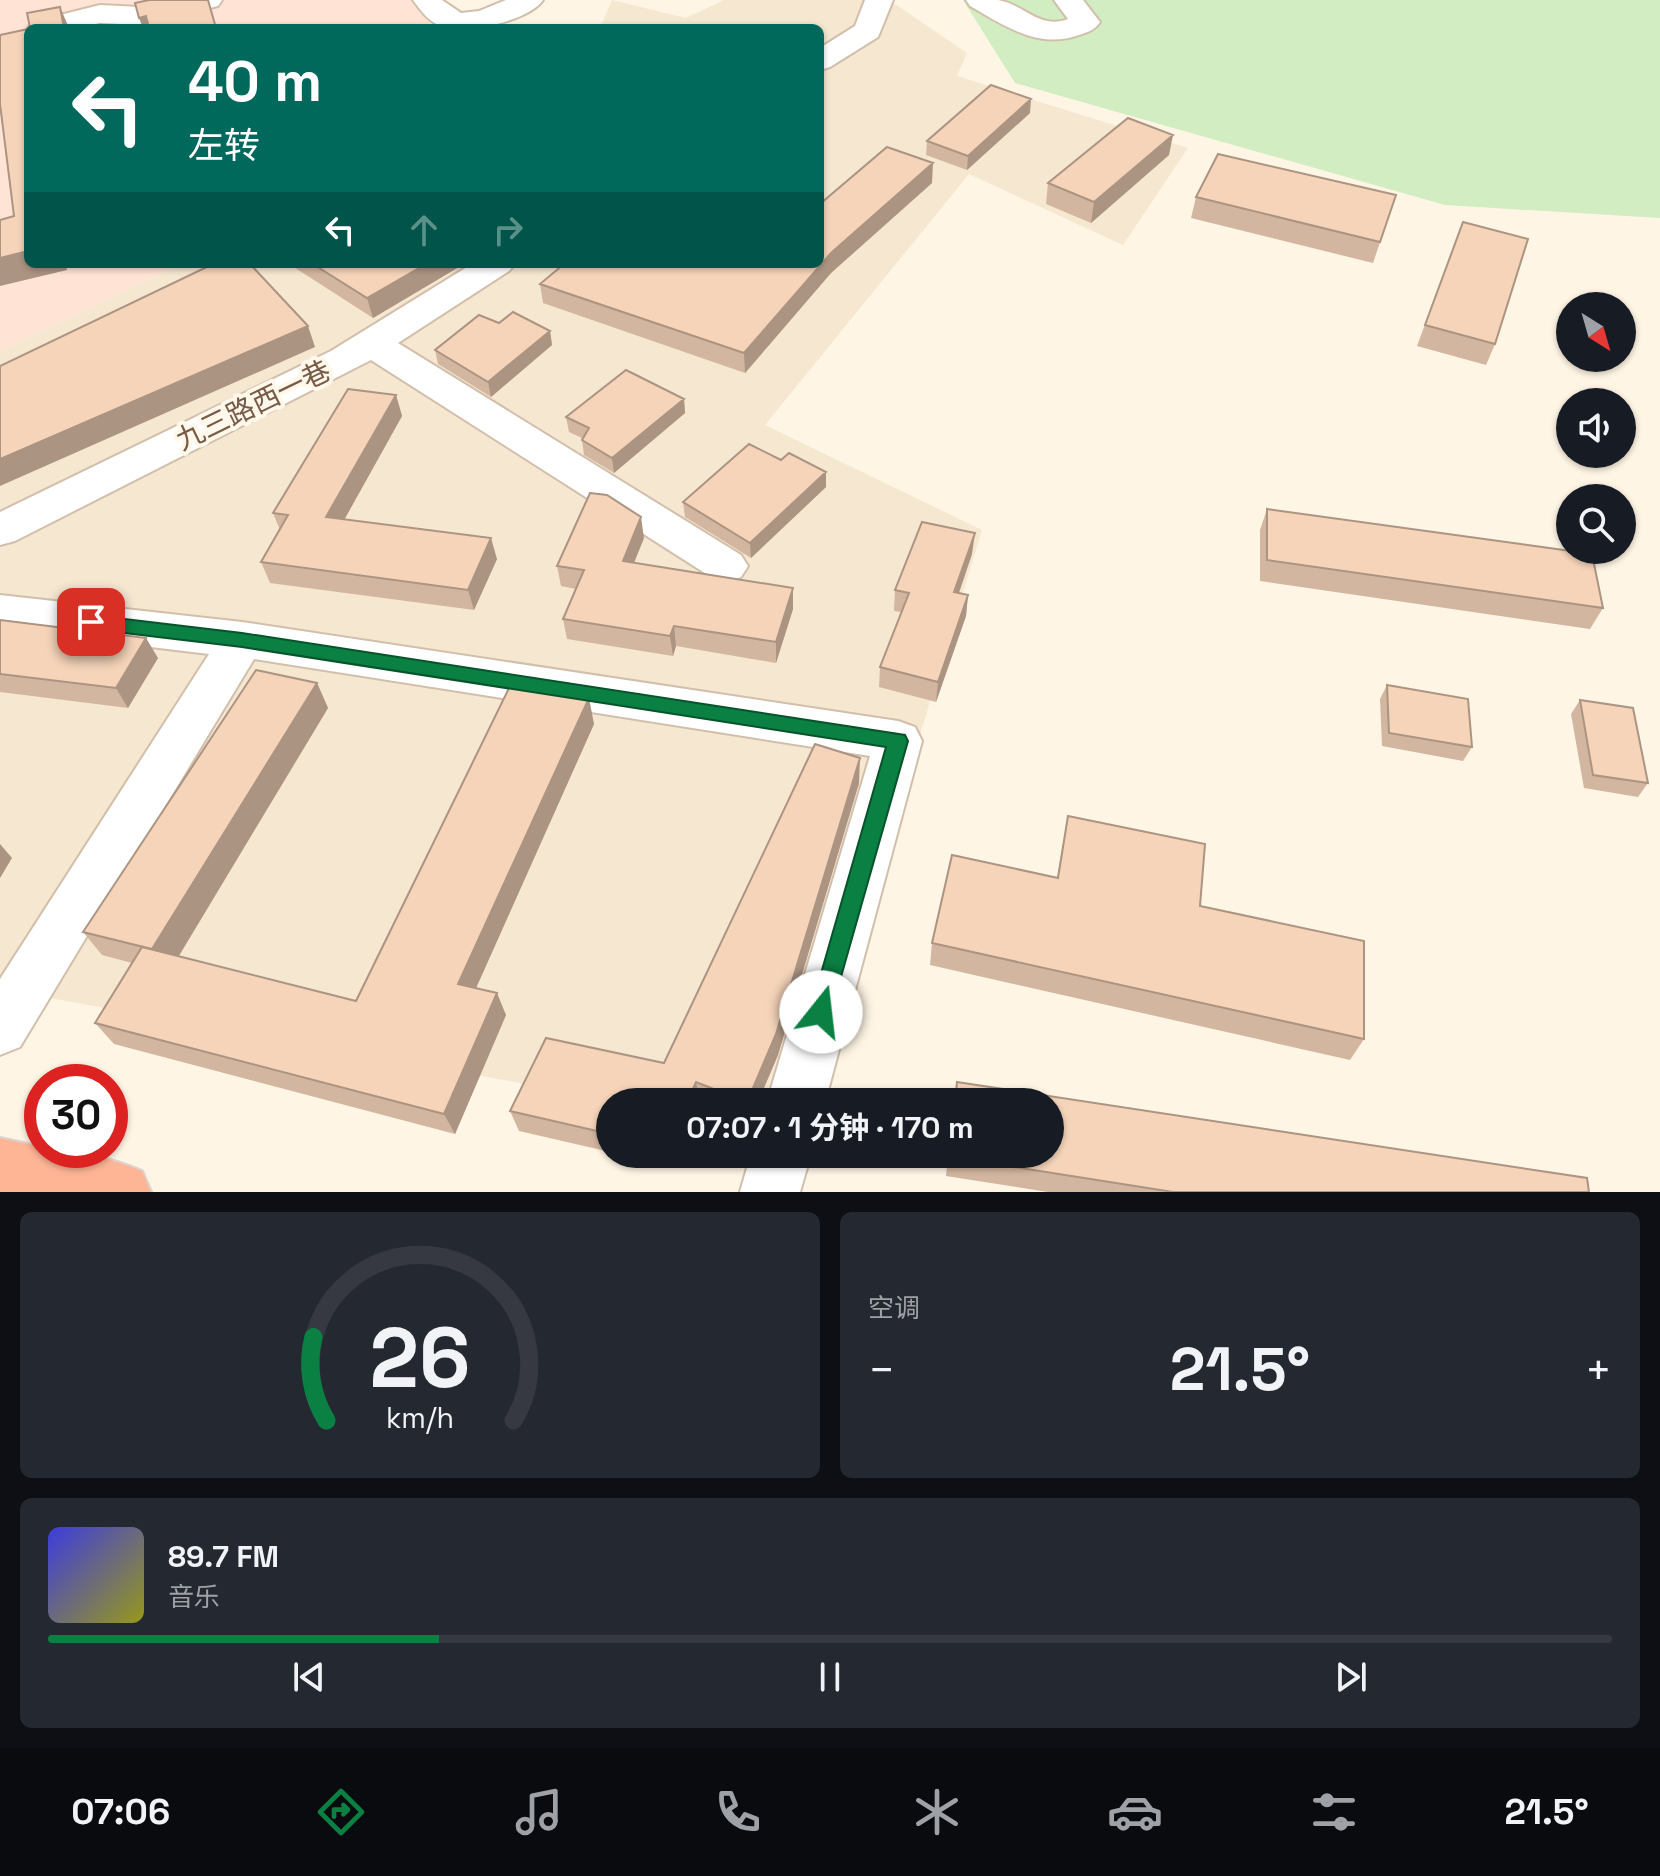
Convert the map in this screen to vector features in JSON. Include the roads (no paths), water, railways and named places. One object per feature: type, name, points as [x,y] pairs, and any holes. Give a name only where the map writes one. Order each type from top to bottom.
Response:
[{"type":"highway","points":[[0,1168],[121,1192]]},
{"type":"street","points":[[58,24],[122,8],[140,16],[208,0]]},
{"type":"street","points":[[427,0],[446,18],[465,21],[487,19],[529,0]]},
{"type":"street","points":[[824,58],[868,31],[879,0]]},
{"type":"street","points":[[980,0],[1030,28],[1063,31],[1086,22],[1068,0]]},
{"type":"street","name":"九三路西一巷","points":[[0,530],[344,360],[491,268]]},
{"type":"street","points":[[371,343],[726,566]]},
{"type":"street","points":[[0,612],[242,640],[898,741],[800,1088]]},
{"type":"street","points":[[0,1028],[242,640]]},
{"type":"street","points":[[770,1192],[777,1168]]}]
